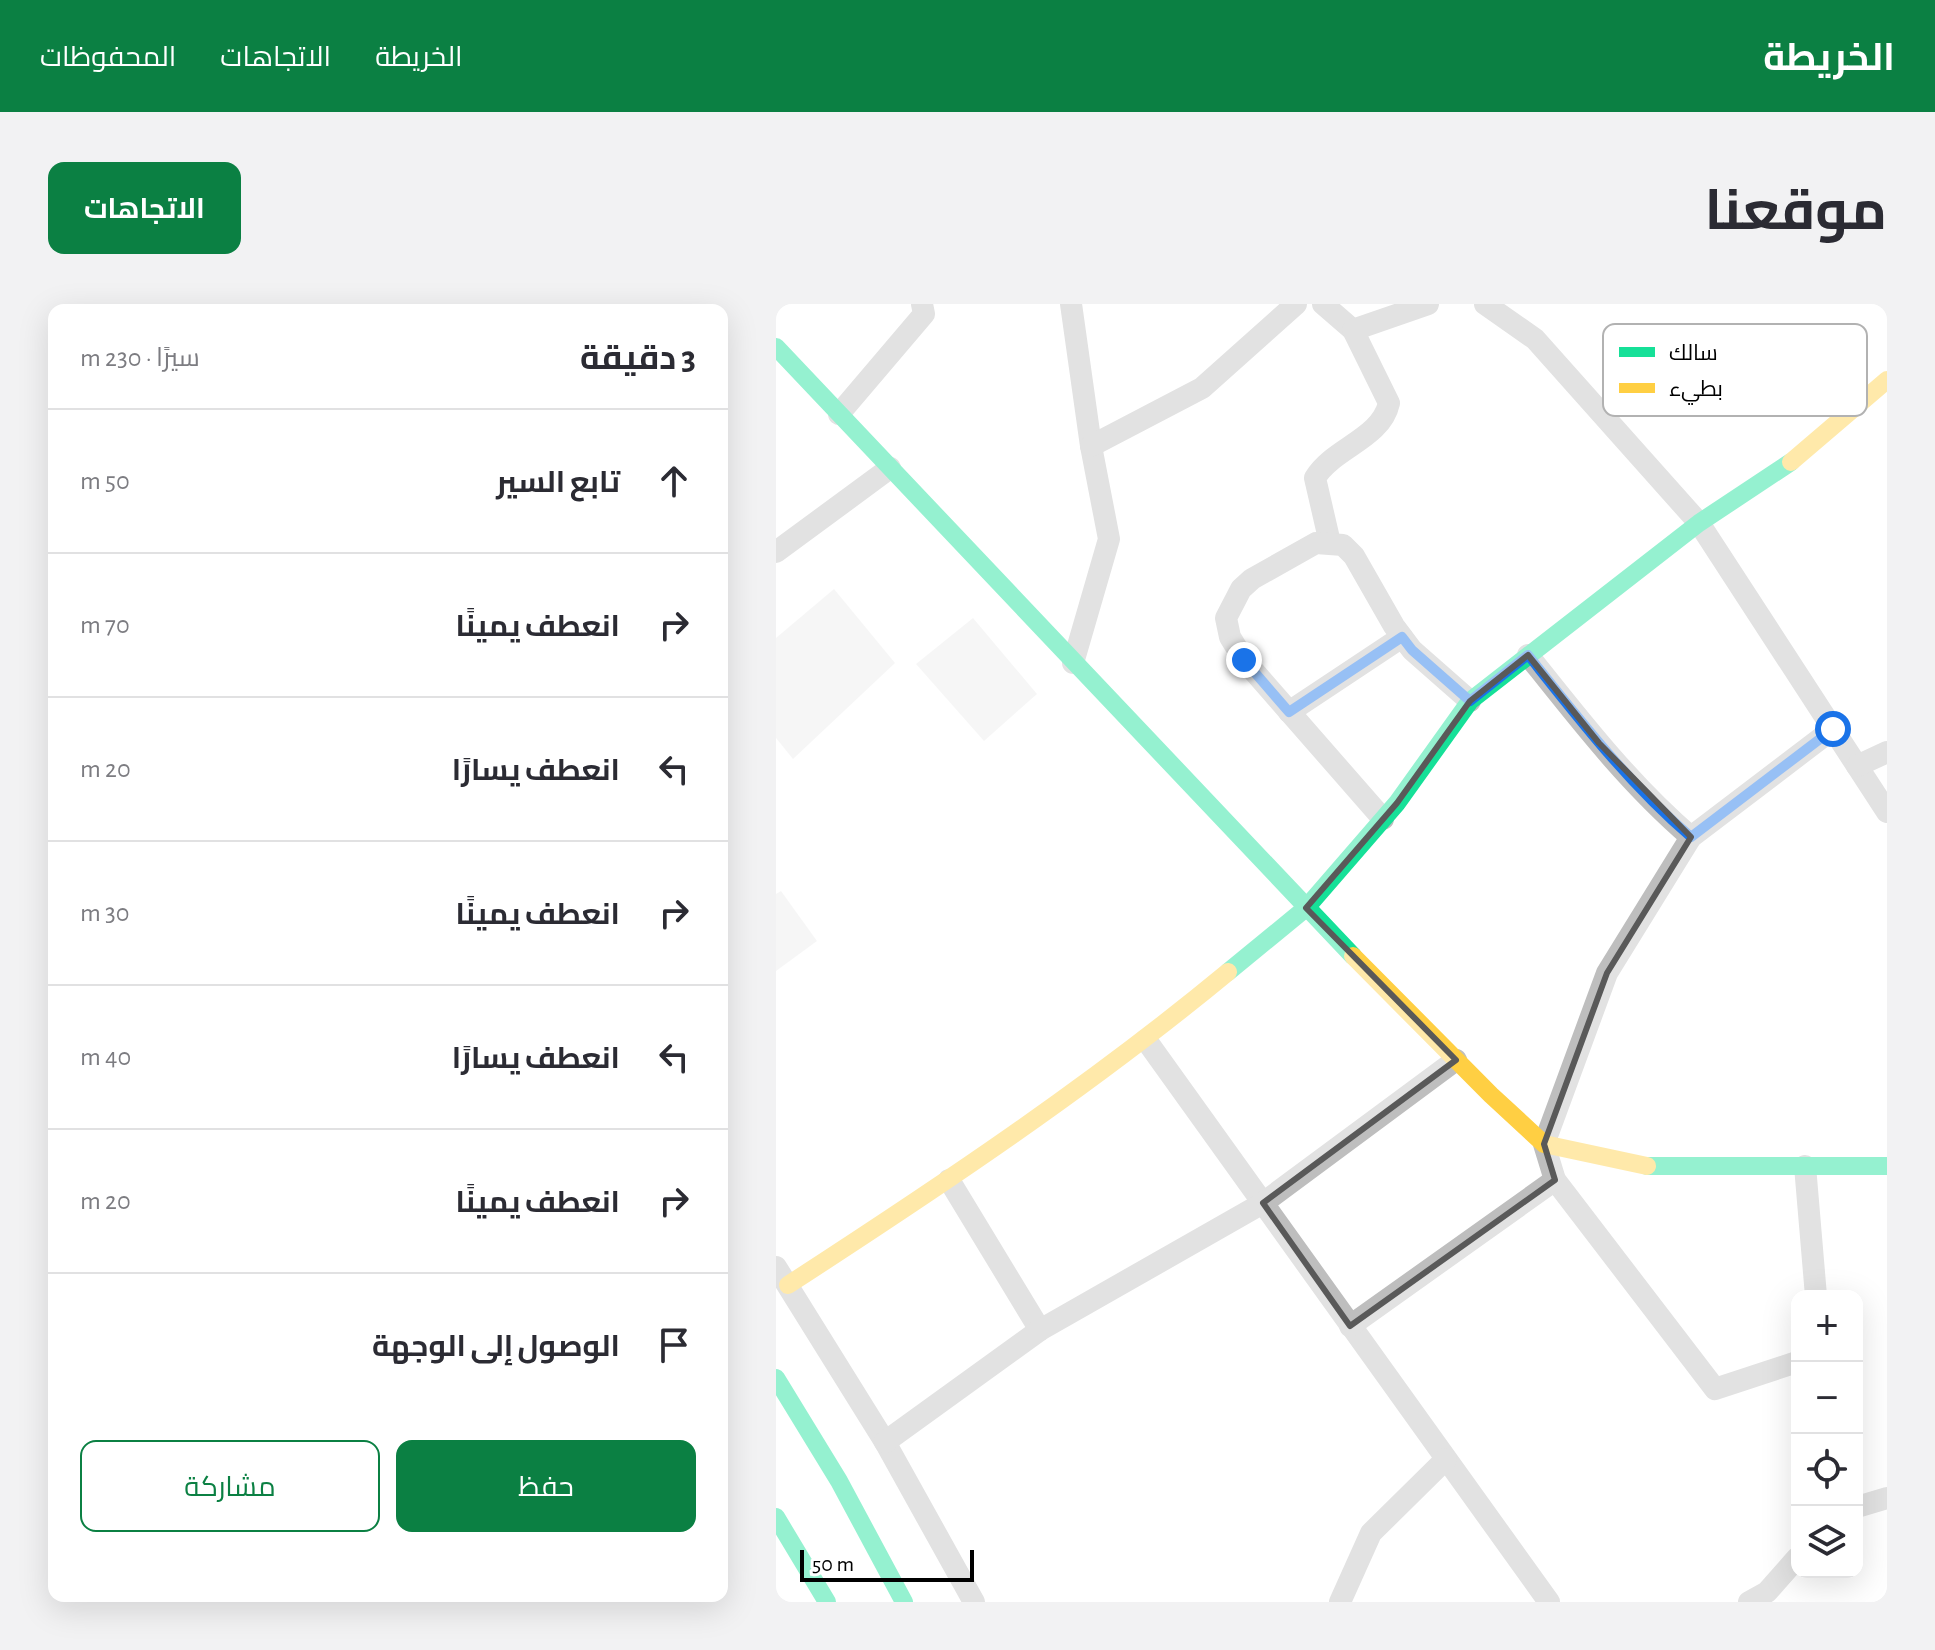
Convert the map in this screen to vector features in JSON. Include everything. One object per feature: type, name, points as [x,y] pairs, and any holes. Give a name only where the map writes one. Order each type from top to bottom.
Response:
[{"type":"main road","points":[[776,347],[1306,908],[1544,1144],[1641,1166],[1887,1166]]},
{"type":"main road","points":[[1867,397],[1887,380]]},
{"type":"main road","points":[[782,1276],[949,1180],[1146,1040],[1306,908],[1397,803],[1470,701],[1699,523],[1800,456],[1846,416]]},
{"type":"main road","points":[[776,1378],[839,1481],[904,1602]]},
{"type":"main road","points":[[776,1517],[827,1602]]},
{"type":"street","points":[[839,414],[924,314],[922,304]]},
{"type":"street","points":[[1071,304],[1091,446],[1109,539],[1073,663]]},
{"type":"street","points":[[1091,446],[1202,388],[1296,304]]},
{"type":"street","points":[[1323,304],[1353,330],[1389,403],[1386,415],[1374,428],[1321,468],[1315,478],[1330,543]]},
{"type":"street","points":[[1353,330],[1428,304]]},
{"type":"street","points":[[1485,304],[1535,339],[1603,415]]},
{"type":"street","points":[[1604,416],[1699,523],[1887,812]]},
{"type":"street","points":[[776,552],[890,468]]},
{"type":"street","points":[[1383,819],[1244,660],[1230,637],[1226,618],[1236,596],[1252,579],[1316,543],[1343,545],[1354,556],[1412,650],[1470,701]]},
{"type":"street","points":[[1289,712],[1402,637]]},
{"type":"street","points":[[1528,655],[1599,743],[1659,808],[1691,837]]},
{"type":"street","points":[[1791,1364],[1715,1389],[1555,1180],[1544,1144],[1607,973],[1691,837],[1833,729]]},
{"type":"street","points":[[1857,766],[1887,752]]},
{"type":"street","points":[[1146,1040],[1549,1602]]},
{"type":"street","points":[[885,1442],[1040,1330],[1263,1203],[1456,1060]]},
{"type":"street","points":[[1805,1166],[1815,1290]]},
{"type":"street","points":[[949,1180],[1040,1330]]},
{"type":"street","points":[[1350,1326],[1555,1180]]},
{"type":"street","points":[[782,1276],[885,1442],[974,1602]]},
{"type":"street","points":[[1340,1602],[1371,1533],[1446,1459]]},
{"type":"street","points":[[1860,1506],[1887,1498]]},
{"type":"street","points":[[1749,1602],[1767,1592],[1791,1565]]},
{"type":"highlighted area","points":[[1528,655],[1599,743],[1691,837],[1607,973],[1544,1144],[1555,1180],[1350,1326],[1263,1203],[1456,1060],[1306,908],[1397,803],[1470,701]]},
{"type":"shaded area","points":[[834,589],[895,663],[793,759],[776,738],[776,638]]},
{"type":"shaded area","points":[[973,618],[1037,694],[984,741],[916,664]]},
{"type":"shaded area","points":[[781,891],[817,941],[776,971],[776,894]]},
{"type":"traffic: fast","points":[[776,347],[1353,956]]},
{"type":"traffic: fast","points":[[1228,972],[1306,908],[1397,803],[1470,701],[1699,523],[1791,462]]},
{"type":"traffic: fast","points":[[1647,1166],[1887,1166]]},
{"type":"traffic: fast","points":[[776,1378],[839,1481],[904,1602]]},
{"type":"traffic: fast","points":[[776,1517],[827,1602]]},
{"type":"traffic: slow","points":[[1867,397],[1887,380]]},
{"type":"traffic: slow","points":[[1791,462],[1845,416]]},
{"type":"traffic: slow","points":[[1353,956],[1544,1144],[1647,1166]]},
{"type":"traffic: slow","points":[[788,1285],[1012,1135],[1122,1056],[1228,972]]},
{"type":"route","points":[[1244,660],[1289,712],[1402,637],[1412,650],[1470,701],[1528,655],[1599,743],[1669,818],[1691,837],[1833,729]]}]
